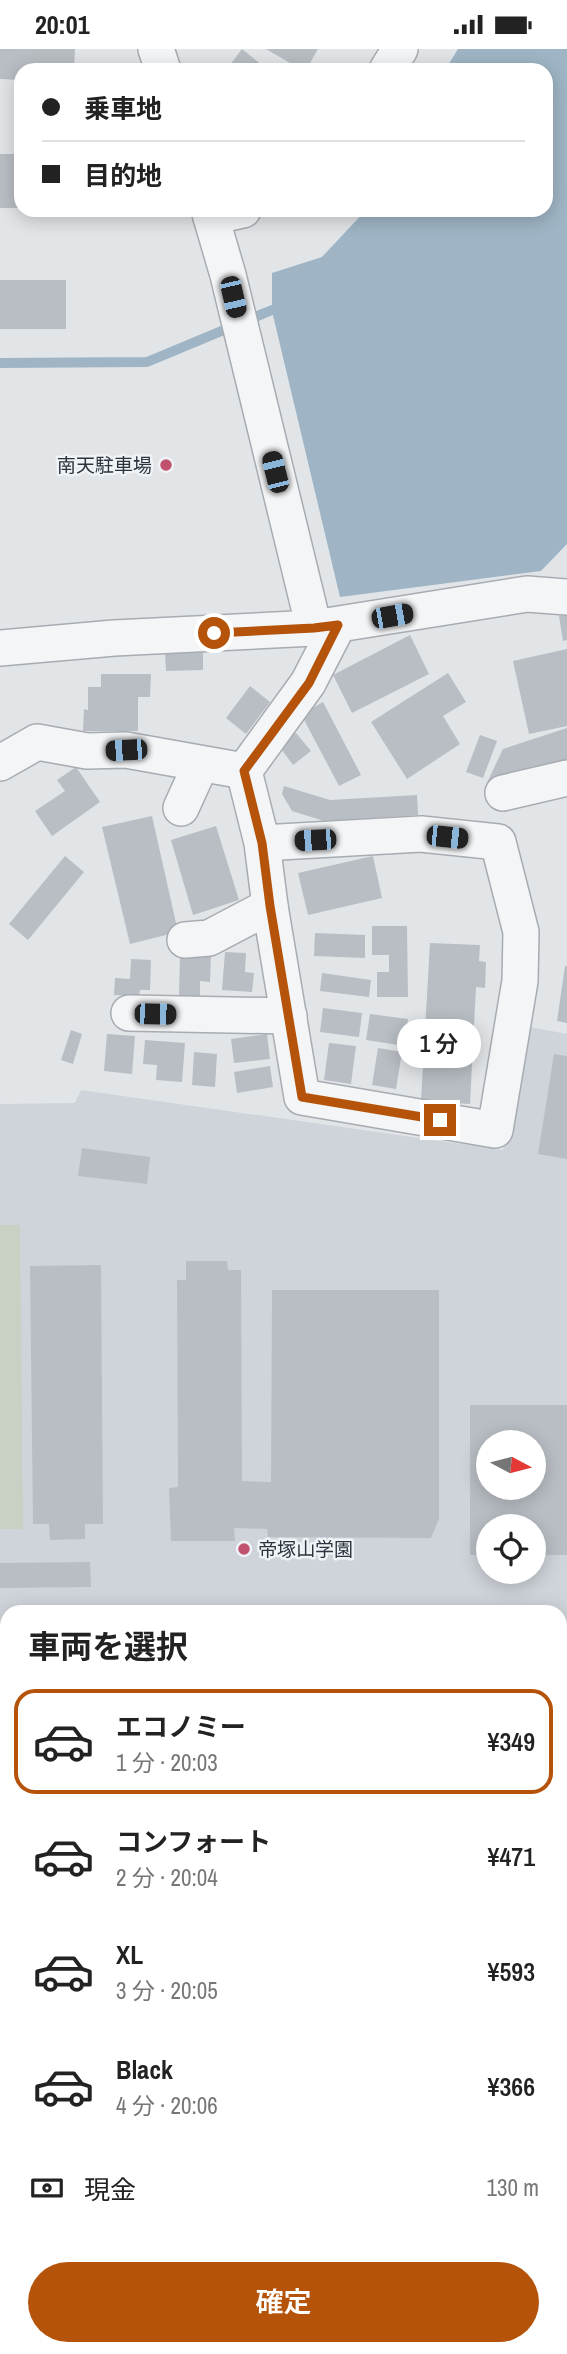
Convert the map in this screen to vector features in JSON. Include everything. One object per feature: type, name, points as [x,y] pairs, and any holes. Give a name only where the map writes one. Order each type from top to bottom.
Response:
[{"type":"street","points":[[221,217],[228,275],[244,342],[326,627],[309,683],[244,771]]},
{"type":"street","points":[[0,648],[114,638],[326,627],[527,594],[567,597]]},
{"type":"street","points":[[0,763],[37,742],[87,751],[126,750],[244,771]]},
{"type":"street","points":[[181,807],[201,764]]},
{"type":"street","points":[[244,771],[262,843],[302,1097],[495,1130],[520,981],[521,932],[498,842],[421,834],[262,843]]},
{"type":"street","points":[[503,793],[567,778]]},
{"type":"street","points":[[185,940],[209,939],[270,906]]},
{"type":"street","points":[[128,1013],[289,1016]]},
{"type":"shaded area","name":"帝塚山学園","points":[[530,1027],[567,1034],[567,1605],[0,1605],[0,1104],[75,1103],[81,1090],[503,1150]]},
{"type":"green space","points":[[0,1225],[20,1225],[23,1529],[0,1529]]},
{"type":"water","points":[[458,49],[567,49],[567,544],[541,571],[340,597],[272,311],[272,273],[322,257],[359,217],[553,217],[553,63],[449,63]]},
{"type":"building","points":[[0,49],[75,49],[74,63],[14,63],[14,80],[0,79]]},
{"type":"building","points":[[242,49],[259,63],[231,63]]},
{"type":"building","points":[[266,49],[318,49],[310,63],[290,63]]},
{"type":"building","points":[[0,154],[14,154],[14,208],[0,208]]},
{"type":"building","points":[[0,280],[66,280],[66,329],[0,329]]},
{"type":"building","points":[[567,615],[567,640],[563,641],[559,616]]},
{"type":"building","points":[[410,635],[429,674],[352,713],[333,675]]},
{"type":"building","points":[[567,649],[567,726],[529,734],[513,661]]},
{"type":"building","points":[[203,651],[203,670],[166,671],[165,652]]},
{"type":"building","points":[[448,673],[466,702],[443,716],[460,744],[407,779],[371,722]]},
{"type":"building","points":[[101,674],[151,674],[150,697],[138,697],[138,731],[83,731],[84,709],[88,710],[88,687],[101,687]]},
{"type":"building","points":[[250,686],[270,702],[246,734],[226,718]]},
{"type":"building","points":[[323,702],[361,775],[339,786],[301,714]]},
{"type":"building","points":[[567,728],[567,763],[484,789],[503,749]]},
{"type":"building","points":[[296,733],[311,751],[293,765],[279,746]]},
{"type":"building","points":[[480,735],[497,741],[483,778],[466,772]]},
{"type":"building","points":[[76,767],[100,802],[52,836],[35,811],[65,791],[57,780]]},
{"type":"building","points":[[284,786],[330,800],[417,795],[418,815],[324,821],[292,811],[282,794]]},
{"type":"building","points":[[152,816],[178,932],[130,944],[102,827]]},
{"type":"building","points":[[216,826],[239,900],[193,915],[171,840]]},
{"type":"building","points":[[65,856],[84,872],[28,940],[9,924]]},
{"type":"building","points":[[373,856],[382,898],[308,915],[298,873]]},
{"type":"building","points":[[372,926],[407,926],[408,997],[377,997],[377,972],[389,972],[389,955],[372,955]]},
{"type":"building","points":[[315,933],[365,935],[365,958],[314,956]]},
{"type":"building","points":[[430,943],[480,945],[479,961],[486,962],[485,988],[476,987],[470,1104],[421,1101]]},
{"type":"building","points":[[225,952],[246,953],[245,972],[254,973],[252,992],[222,990]]},
{"type":"building","points":[[180,955],[211,956],[210,982],[200,981],[200,997],[179,996]]},
{"type":"building","points":[[131,959],[151,960],[150,990],[140,990],[139,996],[114,995],[115,978],[130,979]]},
{"type":"building","points":[[567,966],[567,1023],[557,1021]]},
{"type":"building","points":[[322,973],[371,980],[369,997],[320,991]]},
{"type":"building","points":[[323,1008],[362,1013],[359,1037],[320,1032]]},
{"type":"building","points":[[370,1014],[408,1019],[405,1046],[366,1040]]},
{"type":"building","points":[[71,1030],[82,1034],[73,1064],[61,1060]]},
{"type":"building","points":[[107,1034],[135,1036],[132,1074],[104,1071]]},
{"type":"building","points":[[267,1034],[270,1059],[234,1063],[231,1039]]},
{"type":"building","points":[[145,1040],[185,1043],[182,1082],[156,1080],[157,1065],[143,1064]]},
{"type":"building","points":[[329,1043],[356,1046],[351,1084],[324,1080]]},
{"type":"building","points":[[378,1048],[402,1052],[396,1089],[372,1085]]},
{"type":"building","points":[[194,1052],[217,1054],[215,1087],[192,1085]]},
{"type":"building","points":[[554,1054],[567,1056],[567,1159],[538,1154]]},
{"type":"building","points":[[270,1066],[273,1087],[237,1093],[234,1072]]},
{"type":"building","points":[[82,1148],[150,1157],[147,1184],[78,1176]]},
{"type":"building","points":[[186,1261],[227,1261],[228,1270],[241,1270],[242,1481],[271,1482],[272,1290],[439,1290],[439,1519],[431,1538],[268,1537],[267,1529],[234,1528],[235,1541],[171,1541],[169,1488],[178,1487],[177,1280],[186,1280]]},
{"type":"building","points":[[101,1265],[103,1524],[85,1524],[85,1539],[50,1540],[49,1524],[33,1524],[30,1266]]},
{"type":"building","points":[[470,1405],[567,1405],[567,1555],[546,1555],[546,1514],[476,1514],[476,1555],[470,1555]]},
{"type":"building","points":[[90,1562],[91,1587],[0,1588],[0,1563]]},
{"type":"waterway","points":[[0,363],[147,362],[272,310]]},
{"type":"place","name":"南天駐車場","points":[[166,465]]},
{"type":"place","name":"帝塚山学園","points":[[244,1549]]},
{"type":"route","points":[[214,633],[338,625],[309,683],[244,771],[262,843],[302,1097],[440,1120]]}]
